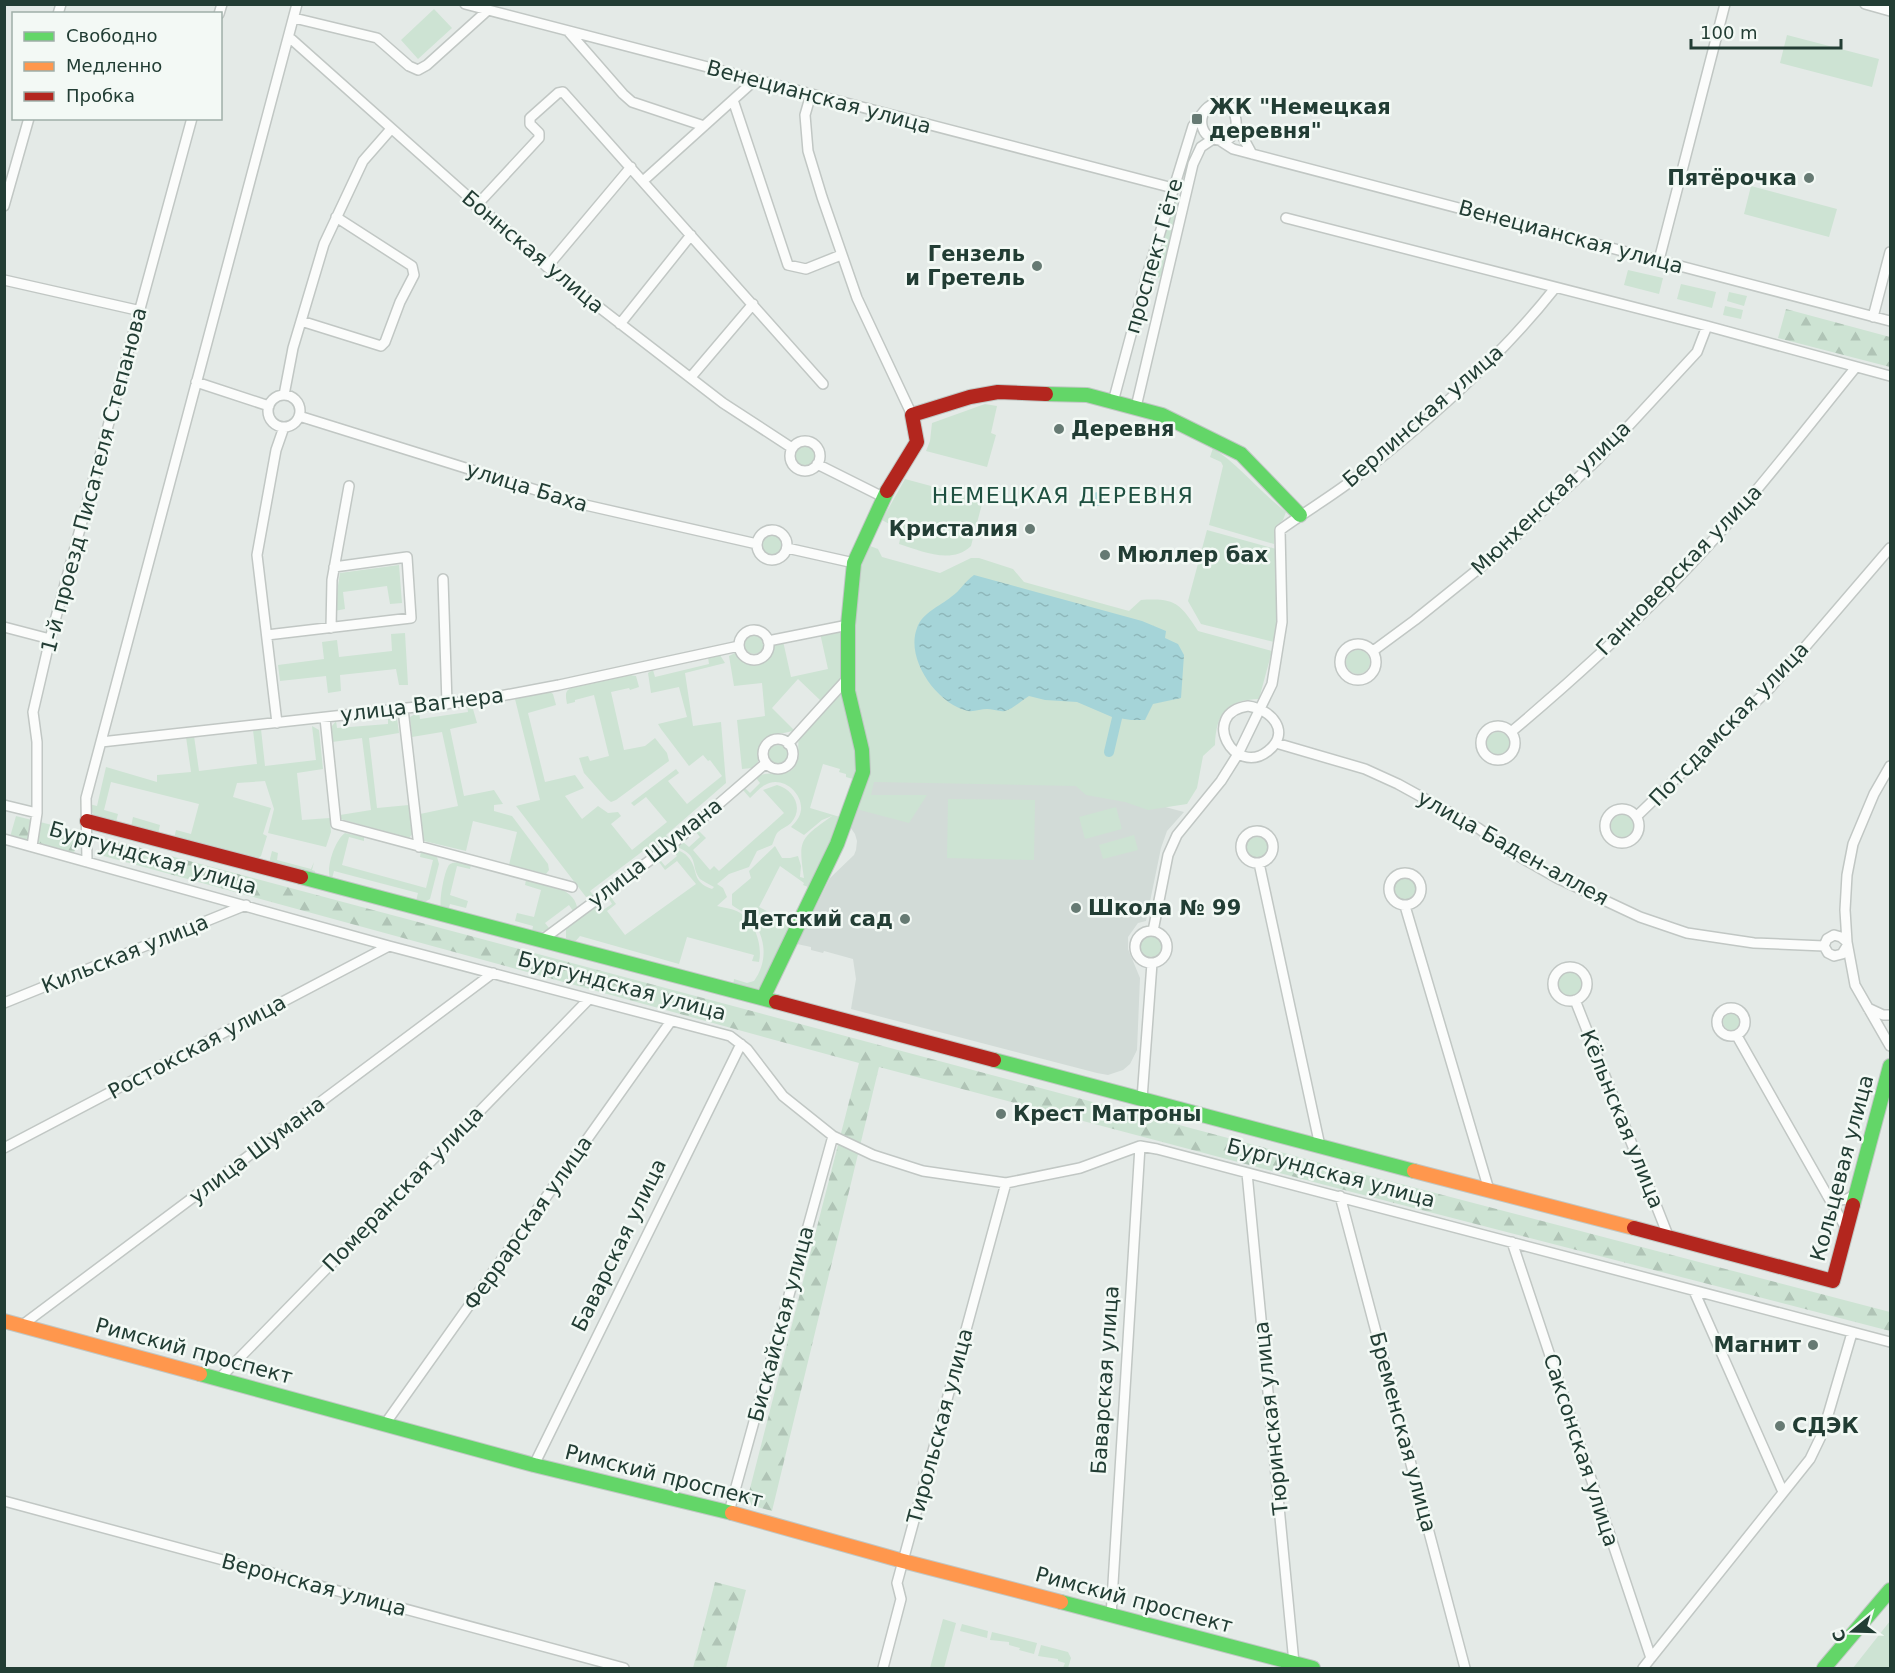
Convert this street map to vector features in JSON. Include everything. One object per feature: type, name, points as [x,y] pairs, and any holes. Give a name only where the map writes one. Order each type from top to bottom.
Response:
[{"type":"street","points":[[87,862],[86,798],[297,4]]},
{"type":"street","name":"Венецианская улица","points":[[465,4],[1173,188]]},
{"type":"street","points":[[1659,260],[1725,4]]},
{"type":"street","points":[[1865,4],[1890,11]]},
{"type":"street","points":[[294,18],[377,38],[409,66],[418,70],[427,65],[488,10]]},
{"type":"street","points":[[568,31],[632,102],[704,126]]},
{"type":"street","name":"Боннская улица","points":[[289,37],[547,267],[723,402],[792,448]]},
{"type":"street","points":[[643,181],[755,80]]},
{"type":"street","points":[[476,206],[539,138],[538,133],[530,124],[530,118],[562,92],[824,384]]},
{"type":"street","points":[[763,998],[837,844],[862,772],[862,750],[847,679],[848,625],[854,562],[883,497],[917,442],[912,415],[871,332],[841,255],[808,151],[805,115],[812,94]]},
{"type":"street","points":[[733,100],[788,265],[807,269],[841,255]]},
{"type":"street","points":[[1237,126],[1230,136],[1213,138],[1201,125],[1203,114],[1206,109],[1216,104],[1227,105],[1232,109],[1237,126],[1252,154]]},
{"type":"street","name":"проспект Гёте","points":[[1113,402],[1147,275],[1188,138],[1193,126],[1203,114]]},
{"type":"street","points":[[4,206],[28,120]]},
{"type":"street","name":"1-й проезд Писателя Степанова","points":[[32,846],[37,813],[37,742],[33,712],[50,639],[191,120]]},
{"type":"street","points":[[284,395],[293,348],[324,244],[363,161],[391,129]]},
{"type":"street","name":"Венецианская улица","points":[[1213,138],[1233,149],[1890,321]]},
{"type":"street","name":"проспект Гёте","points":[[1136,407],[1193,164],[1201,147],[1213,138]]},
{"type":"street","points":[[547,267],[630,167]]},
{"type":"street","points":[[301,321],[381,346],[385,342],[400,302],[414,275],[412,266],[336,217]]},
{"type":"street","points":[[1287,218],[1707,326],[1890,376]]},
{"type":"street","points":[[620,324],[691,235]]},
{"type":"street","points":[[1874,317],[1890,252]]},
{"type":"street","points":[[4,280],[141,311]]},
{"type":"street","name":"Берлинская улица","points":[[1260,708],[1272,684],[1282,621],[1280,530],[1357,477],[1410,433],[1528,322],[1555,288]]},
{"type":"street","points":[[691,377],[753,304]]},
{"type":"street","name":"Мюнхенская улица","points":[[1373,651],[1492,558],[1598,459],[1697,352],[1707,326]]},
{"type":"street","name":"Ганноверская улица","points":[[1511,732],[1575,678],[1673,583],[1760,486],[1856,367]]},
{"type":"street","points":[[196,382],[269,406]]},
{"type":"street","points":[[912,415],[970,397],[998,392],[1087,396],[1136,407],[1162,415],[1241,454],[1300,515]]},
{"type":"street","points":[[284,395],[297,402],[300,411],[293,424],[284,427],[271,421],[269,406],[275,398],[284,395]]},
{"type":"street","name":"улица Баха","points":[[299,416],[581,504],[757,544]]},
{"type":"street","points":[[277,723],[257,555],[276,450],[284,427]]},
{"type":"street","points":[[802,442],[811,443],[819,455],[817,464],[810,470],[796,468],[790,460],[792,448],[802,442]]},
{"type":"street","points":[[817,464],[883,497]]},
{"type":"street","points":[[331,628],[332,580],[349,486]]},
{"type":"street","points":[[774,530],[783,535],[787,548],[782,556],[772,560],[764,557],[757,544],[761,535],[774,530]]},
{"type":"street","points":[[787,548],[854,562]]},
{"type":"street","name":"Потсдамская улица","points":[[1637,816],[1769,689],[1890,548]]},
{"type":"street","points":[[267,635],[411,618],[407,557],[334,567]]},
{"type":"street","points":[[443,579],[447,704]]},
{"type":"street","points":[[768,640],[848,625]]},
{"type":"street","points":[[4,627],[50,639]]},
{"type":"street","points":[[751,630],[761,631],[768,640],[766,652],[759,658],[749,659],[739,646],[743,635],[751,630]]},
{"type":"street","name":"улица Вагнера","points":[[101,742],[447,704],[559,686],[739,646]]},
{"type":"street","points":[[788,744],[847,679]]},
{"type":"street","points":[[1241,707],[1260,708],[1276,722],[1278,729],[1276,743],[1266,753],[1257,756],[1238,754],[1228,746],[1225,740],[1226,719],[1241,707]]},
{"type":"street","points":[[1153,931],[1168,855],[1177,835],[1221,781],[1238,754],[1260,708]]},
{"type":"street","points":[[403,709],[419,847]]},
{"type":"street","points":[[325,718],[336,824],[572,887]]},
{"type":"street","points":[[775,740],[788,744],[792,753],[787,766],[773,768],[766,763],[763,753],[766,745],[775,740]]},
{"type":"street","name":"улица Баден-аллея","points":[[1276,743],[1365,769],[1398,784],[1478,828],[1515,854],[1557,878],[1640,917],[1687,933],[1754,943],[1824,946]]},
{"type":"street","name":"улица Шумана","points":[[542,940],[676,841],[766,763]]},
{"type":"street","points":[[1890,766],[1874,794],[1853,844],[1847,874],[1846,898],[1847,944],[1855,985],[1890,1046]]},
{"type":"street","points":[[4,805],[37,813]]},
{"type":"street","name":"Бургундская улица","points":[[87,821],[1833,1281]]},
{"type":"street","name":"Бургундская улица","points":[[4,839],[389,946],[730,1036],[747,1049],[783,1096],[833,1136],[873,1155],[923,1171],[1006,1183],[1080,1168],[1140,1146],[1340,1196],[1890,1342]]},
{"type":"street","points":[[1259,863],[1320,1146]]},
{"type":"street","name":"Кильская улица","points":[[4,1003],[246,905]]},
{"type":"street","points":[[1405,906],[1489,1190]]},
{"type":"street","points":[[1153,931],[1162,936],[1167,945],[1165,955],[1152,963],[1140,958],[1135,946],[1141,934],[1153,931]]},
{"type":"street","name":"улица Баден-аллея","points":[[1834,935],[1841,937],[1847,944],[1842,954],[1834,956],[1828,953],[1824,946],[1827,939],[1834,935]]},
{"type":"street","name":"Ростокская улица","points":[[4,1148],[389,946]]},
{"type":"street","points":[[1142,1099],[1152,963]]},
{"type":"street","name":"улица Шумана","points":[[21,1326],[493,973]]},
{"type":"street","name":"Померанская улица","points":[[218,1380],[589,999]]},
{"type":"street","name":"Кёльнская улица","points":[[1575,1000],[1669,1238]]},
{"type":"street","points":[[1868,1008],[1883,1016],[1890,1015]]},
{"type":"street","name":"Феррарская улица","points":[[385,1424],[671,1021]]},
{"type":"street","points":[[1737,1036],[1847,1230]]},
{"type":"street","name":"Баварская улица","points":[[534,1465],[741,1044]]},
{"type":"street","name":"Кольцевая улица","points":[[1833,1281],[1890,1065]]},
{"type":"street","name":"Бискайская улица","points":[[729,1512],[833,1136]]},
{"type":"street","name":"Баварская улица","points":[[1111,1616],[1140,1146]]},
{"type":"street","name":"Тюринская улица","points":[[1247,1173],[1294,1663]]},
{"type":"street","name":"Тирольская улица","points":[[883,1668],[901,1599],[897,1587],[903,1561],[1006,1183]]},
{"type":"street","points":[[1827,1195],[1833,1199],[1846,1199],[1858,1189]]},
{"type":"street","name":"Бременская улица","points":[[1340,1196],[1465,1668]]},
{"type":"street","name":"Саксонская улица","points":[[1512,1242],[1651,1658]]},
{"type":"street","points":[[1694,1291],[1783,1492]]},
{"type":"street","name":"Римский проспект","points":[[4,1321],[534,1465],[729,1512],[903,1561],[1313,1668]]},
{"type":"street","points":[[1643,1668],[1810,1459],[1823,1432],[1852,1333]]},
{"type":"street","name":"Веронская улица","points":[[4,1501],[624,1668]]},
{"type":"street","points":[[1824,1668],[1890,1590]]},
{"type":"shaded area","name":"Школа № 99","points":[[865,727],[1184,812],[1167,831],[1161,848],[1146,921],[1138,923],[1128,937],[1128,949],[1140,978],[1137,1050],[1130,1064],[1123,1070],[1108,1075],[1097,1073],[851,1009],[856,979],[853,959],[811,950],[811,947],[797,944],[830,878],[854,855],[856,850],[857,841],[850,827]]},
{"type":"green space","points":[[434,9],[452,28],[418,59],[401,40]]},
{"type":"green space","points":[[1787,35],[1879,59],[1872,87],[1780,63]]},
{"type":"green space","points":[[1751,186],[1837,209],[1829,237],[1744,214]]},
{"type":"green space","points":[[1175,199],[1178,206],[1161,276],[1156,279],[1152,273]]},
{"type":"green space","points":[[1628,270],[1663,278],[1659,294],[1624,285]]},
{"type":"green space","points":[[1681,284],[1716,292],[1712,308],[1677,299]]},
{"type":"green space","points":[[1729,292],[1747,296],[1744,306],[1727,301]]},
{"type":"green space","points":[[1725,306],[1743,310],[1741,319],[1723,315]]},
{"type":"green space","points":[[1786,309],[1890,337],[1890,367],[1778,338]]},
{"type":"green space","points":[[985,404],[997,406],[991,433],[996,435],[987,467],[926,451],[930,441],[932,423]]},
{"type":"green space","points":[[805,446],[812,449],[815,456],[812,463],[805,466],[798,463],[795,456],[798,449]]},
{"type":"green space","points":[[1213,448],[1286,512],[1283,520],[1276,526],[1274,544],[1209,525],[1223,466],[1221,462],[1210,457]]},
{"type":"green space","points":[[905,479],[983,500],[971,546],[963,552],[945,556],[899,544],[904,521],[895,517],[891,525],[882,520]]},
{"type":"green space","points":[[1207,530],[1276,549],[1278,610],[1274,642],[1201,624],[1188,601]]},
{"type":"green space","points":[[772,535],[779,538],[782,545],[779,552],[772,555],[765,552],[762,545],[765,538]]},
{"type":"green space","points":[[870,546],[878,549],[882,557],[940,573],[971,558],[979,558],[1013,569],[1024,582],[1129,611],[1141,600],[1162,600],[1176,604],[1198,631],[1272,651],[1259,699],[1239,702],[1225,710],[1218,724],[1215,745],[1203,756],[1197,788],[1187,804],[1148,810],[1125,802],[1086,795],[1076,786],[874,782],[871,795],[927,795],[909,823],[856,809],[868,774],[853,690],[852,632],[860,566]]},
{"type":"green space","points":[[399,565],[402,603],[390,604],[387,586],[343,592],[345,609],[334,611],[340,573]]},
{"type":"green space","points":[[841,631],[841,678],[821,701],[798,679],[772,708],[794,730],[765,738],[759,747],[758,762],[752,768],[742,769],[737,720],[765,716],[762,683],[734,686],[729,656],[735,653],[750,663],[759,664],[767,658],[775,643],[783,641],[791,677],[828,669],[820,633]]},
{"type":"green space","points":[[405,633],[408,685],[399,685],[396,669],[340,675],[341,691],[328,693],[326,676],[280,681],[278,665],[324,659],[322,642],[337,640],[339,657],[392,651],[391,634]]},
{"type":"green space","points":[[754,634],[761,637],[764,644],[761,651],[754,654],[747,651],[744,644],[747,637]]},
{"type":"green space","points":[[1358,650],[1363,651],[1369,657],[1369,667],[1363,673],[1358,674],[1353,673],[1347,667],[1346,662],[1347,657],[1353,651]]},
{"type":"green space","points":[[720,655],[725,663],[685,673],[693,726],[721,722],[726,783],[666,835],[670,840],[648,857],[643,851],[590,891],[594,896],[586,897],[516,806],[540,800],[515,699],[549,691],[553,694],[556,705],[528,713],[545,782],[575,775],[584,788],[565,796],[582,819],[598,806],[608,813],[618,812],[621,816],[611,824],[632,850],[667,822],[646,797],[634,806],[631,803],[676,769],[679,773],[668,781],[687,804],[722,776],[710,760],[708,761],[703,755],[689,766],[661,729],[658,724],[687,717],[679,687],[651,693],[648,673],[653,670],[655,677],[709,664],[708,657]]},
{"type":"green space","points":[[630,675],[636,676],[639,687],[611,692],[624,750],[645,746],[655,738],[667,753],[669,761],[611,802],[584,773],[579,758],[588,756],[590,761],[609,756],[594,695],[567,704],[566,694],[571,688]]},
{"type":"green space","points":[[838,695],[843,695],[860,767],[853,779],[839,772],[840,769],[823,764],[810,808],[840,817],[848,802],[810,897],[805,895],[808,887],[780,866],[759,907],[790,923],[797,909],[801,911],[761,987],[756,991],[733,987],[734,979],[747,983],[754,981],[762,965],[763,947],[759,931],[754,923],[746,914],[732,905],[732,894],[751,878],[749,871],[775,846],[782,858],[798,856],[801,866],[800,877],[804,878],[801,855],[804,841],[807,835],[832,816],[822,820],[804,835],[791,827],[800,815],[801,803],[790,787],[771,782],[750,798],[743,790],[745,788],[750,793],[760,783],[756,778],[761,775],[784,773],[794,768],[798,759],[799,739]]},
{"type":"green space","points":[[467,705],[473,709],[477,723],[450,729],[464,796],[494,790],[503,804],[494,805],[494,811],[512,816],[548,864],[549,870],[546,874],[509,865],[517,832],[473,821],[466,851],[424,841],[420,814],[458,806],[442,732],[412,737],[410,717],[419,712],[420,719],[468,712]]},
{"type":"green space","points":[[388,716],[397,718],[399,733],[369,738],[377,808],[409,805],[413,833],[409,838],[340,819],[340,815],[371,810],[362,738],[332,742],[332,726],[336,721],[337,728],[388,724]]},
{"type":"green space","points":[[312,726],[319,730],[323,769],[297,773],[302,820],[330,818],[331,832],[326,847],[268,833],[274,809],[265,781],[237,783],[233,797],[271,808],[263,834],[267,836],[261,856],[256,860],[174,839],[176,830],[191,834],[199,804],[111,782],[104,810],[118,814],[116,822],[99,818],[90,809],[89,804],[97,806],[106,767],[157,782],[157,775],[191,772],[186,737],[194,736],[199,771],[257,764],[253,730],[261,729],[265,766],[316,760]]},
{"type":"green space","points":[[1498,732],[1503,733],[1509,739],[1509,749],[1503,755],[1498,756],[1493,755],[1487,749],[1486,744],[1487,739],[1493,733]]},
{"type":"green space","points":[[778,745],[785,748],[788,755],[785,762],[778,765],[771,762],[768,755],[771,748]]},
{"type":"green space","points":[[777,785],[788,791],[795,800],[797,811],[795,817],[791,823],[777,833],[772,845],[757,851],[749,867],[729,874],[717,884],[723,888],[727,897],[717,906],[741,914],[756,932],[760,947],[759,962],[752,961],[754,955],[687,937],[679,964],[580,936],[574,943],[566,938],[566,928],[599,904],[603,910],[612,904],[608,897],[610,896],[616,904],[607,911],[625,935],[696,884],[677,861],[665,870],[659,862],[661,861],[665,866],[677,856],[673,851],[675,849],[687,856],[701,883],[712,889],[714,887],[700,879],[689,854],[677,847],[683,842],[689,847],[700,837],[695,831],[697,829],[706,838],[693,850],[710,870],[714,866],[719,871],[784,813],[763,790]]},
{"type":"green space","points":[[948,799],[1035,800],[1034,860],[947,858]]},
{"type":"green space","points":[[1116,807],[1122,829],[1085,839],[1079,817]]},
{"type":"green space","points":[[1623,814],[1628,815],[1634,821],[1634,831],[1628,837],[1623,838],[1618,837],[1612,831],[1611,826],[1612,821],[1618,815]]},
{"type":"green space","points":[[16,816],[80,832],[74,853],[10,837]]},
{"type":"green space","points":[[133,817],[160,825],[158,834],[131,827]]},
{"type":"green space","points":[[345,833],[364,837],[364,841],[349,837],[342,865],[426,888],[433,860],[420,857],[421,851],[437,857],[439,864],[430,899],[423,903],[416,901],[418,893],[334,871],[332,879],[330,878],[329,867],[332,854],[341,836]]},
{"type":"green space","points":[[1134,835],[1138,850],[1103,859],[1099,845]]},
{"type":"green space","points":[[1257,837],[1262,838],[1268,844],[1268,854],[1262,860],[1257,861],[1252,860],[1246,854],[1245,849],[1246,844],[1252,838]]},
{"type":"green space","points":[[103,838],[1355,1172],[1890,1312],[1890,1331],[879,1067],[772,1511],[746,1504],[859,1063],[100,855]]},
{"type":"green space","points":[[272,851],[278,853],[277,860],[311,869],[314,862],[312,870],[315,871],[314,875],[271,863]]},
{"type":"green space","points":[[458,862],[471,865],[470,869],[457,866],[450,895],[468,901],[466,908],[450,904],[448,910],[441,908],[441,893],[447,869],[450,864]]},
{"type":"green space","points":[[1404,877],[1409,878],[1415,884],[1415,894],[1409,900],[1404,901],[1399,900],[1393,894],[1392,889],[1393,884],[1399,878]]},
{"type":"green space","points":[[526,880],[564,891],[570,895],[577,907],[573,911],[569,905],[545,923],[549,928],[540,932],[532,932],[533,926],[515,921],[517,913],[534,917],[541,890],[525,885]]},
{"type":"green space","points":[[1147,936],[1155,936],[1162,943],[1162,951],[1155,958],[1147,958],[1140,951],[1140,943]]},
{"type":"green space","points":[[1570,972],[1575,973],[1581,979],[1581,989],[1575,995],[1570,996],[1565,995],[1559,989],[1558,984],[1559,979],[1565,973]]},
{"type":"green space","points":[[1732,1013],[1738,1016],[1741,1022],[1738,1028],[1732,1031],[1726,1028],[1723,1022],[1726,1016]]},
{"type":"green space","points":[[715,1582],[746,1590],[726,1668],[693,1668]]},
{"type":"green space","points":[[943,1619],[956,1623],[944,1668],[930,1668]]},
{"type":"green space","points":[[1890,1621],[1890,1668],[1853,1668]]},
{"type":"green space","points":[[962,1624],[988,1631],[987,1638],[960,1631]]},
{"type":"green space","points":[[992,1632],[1037,1643],[1034,1654],[1019,1650],[1020,1648],[1009,1645],[1009,1642],[990,1640]]},
{"type":"green space","points":[[1041,1645],[1068,1652],[1071,1658],[1068,1668],[1063,1668],[1065,1663],[1058,1659],[1038,1656]]},
{"type":"water","points":[[1098,492],[1103,494],[1105,499],[1103,504],[1098,506],[1093,504],[1091,499],[1093,494]]},
{"type":"water","points":[[974,575],[1142,621],[1166,631],[1165,638],[1178,644],[1184,655],[1181,698],[1153,704],[1145,720],[1112,717],[1077,702],[1045,700],[1029,696],[1005,711],[987,709],[968,711],[956,707],[935,690],[926,678],[920,666],[914,640],[919,623],[923,618],[954,595]]},
{"type":"waterway","points":[[1109,752],[1117,718]]},
{"type":"traffic: fast","points":[[1046,394],[1087,395],[1162,415],[1241,454],[1300,515]]},
{"type":"traffic: fast","points":[[763,998],[837,844],[863,772],[862,750],[848,691],[848,625],[854,563],[887,491]]},
{"type":"traffic: fast","points":[[301,877],[776,1002]]},
{"type":"traffic: fast","points":[[994,1060],[1414,1171]]},
{"type":"traffic: fast","points":[[1853,1205],[1890,1066]]},
{"type":"traffic: fast","points":[[200,1374],[534,1465],[732,1513]]},
{"type":"traffic: fast","points":[[1824,1668],[1890,1590]]},
{"type":"traffic: fast","points":[[1061,1602],[1313,1668]]},
{"type":"traffic: slow","points":[[1414,1171],[1634,1228]]},
{"type":"traffic: slow","points":[[4,1321],[200,1374]]},
{"type":"traffic: slow","points":[[732,1513],[1061,1602]]},
{"type":"traffic: jam","points":[[887,491],[917,442],[912,415],[970,397],[998,392],[1046,394]]},
{"type":"traffic: jam","points":[[87,821],[301,877]]},
{"type":"traffic: jam","points":[[776,1002],[994,1060]]},
{"type":"traffic: jam","points":[[1634,1228],[1833,1281],[1853,1205]]},
{"type":"place","name":"ЖК \"Немецкая деревня\"","points":[[1197,119]]},
{"type":"place","name":"Пятёрочка","points":[[1809,178]]},
{"type":"place","name":"Гензель и Гретель","points":[[1037,266]]},
{"type":"place","name":"Деревня","points":[[1059,429]]},
{"type":"place","name":"Кристалия","points":[[1030,529]]},
{"type":"place","name":"Мюллер бах","points":[[1105,555]]},
{"type":"place","name":"Школа № 99","points":[[1076,908]]},
{"type":"place","name":"Детский сад","points":[[905,919]]},
{"type":"place","name":"Крест Матроны","points":[[1001,1114]]},
{"type":"place","name":"Магнит","points":[[1813,1345]]},
{"type":"place","name":"СДЭК","points":[[1780,1426]]},
{"type":"district","name":"НЕМЕЦКАЯ ДЕРЕВНЯ","points":[[1063,495]]}]
